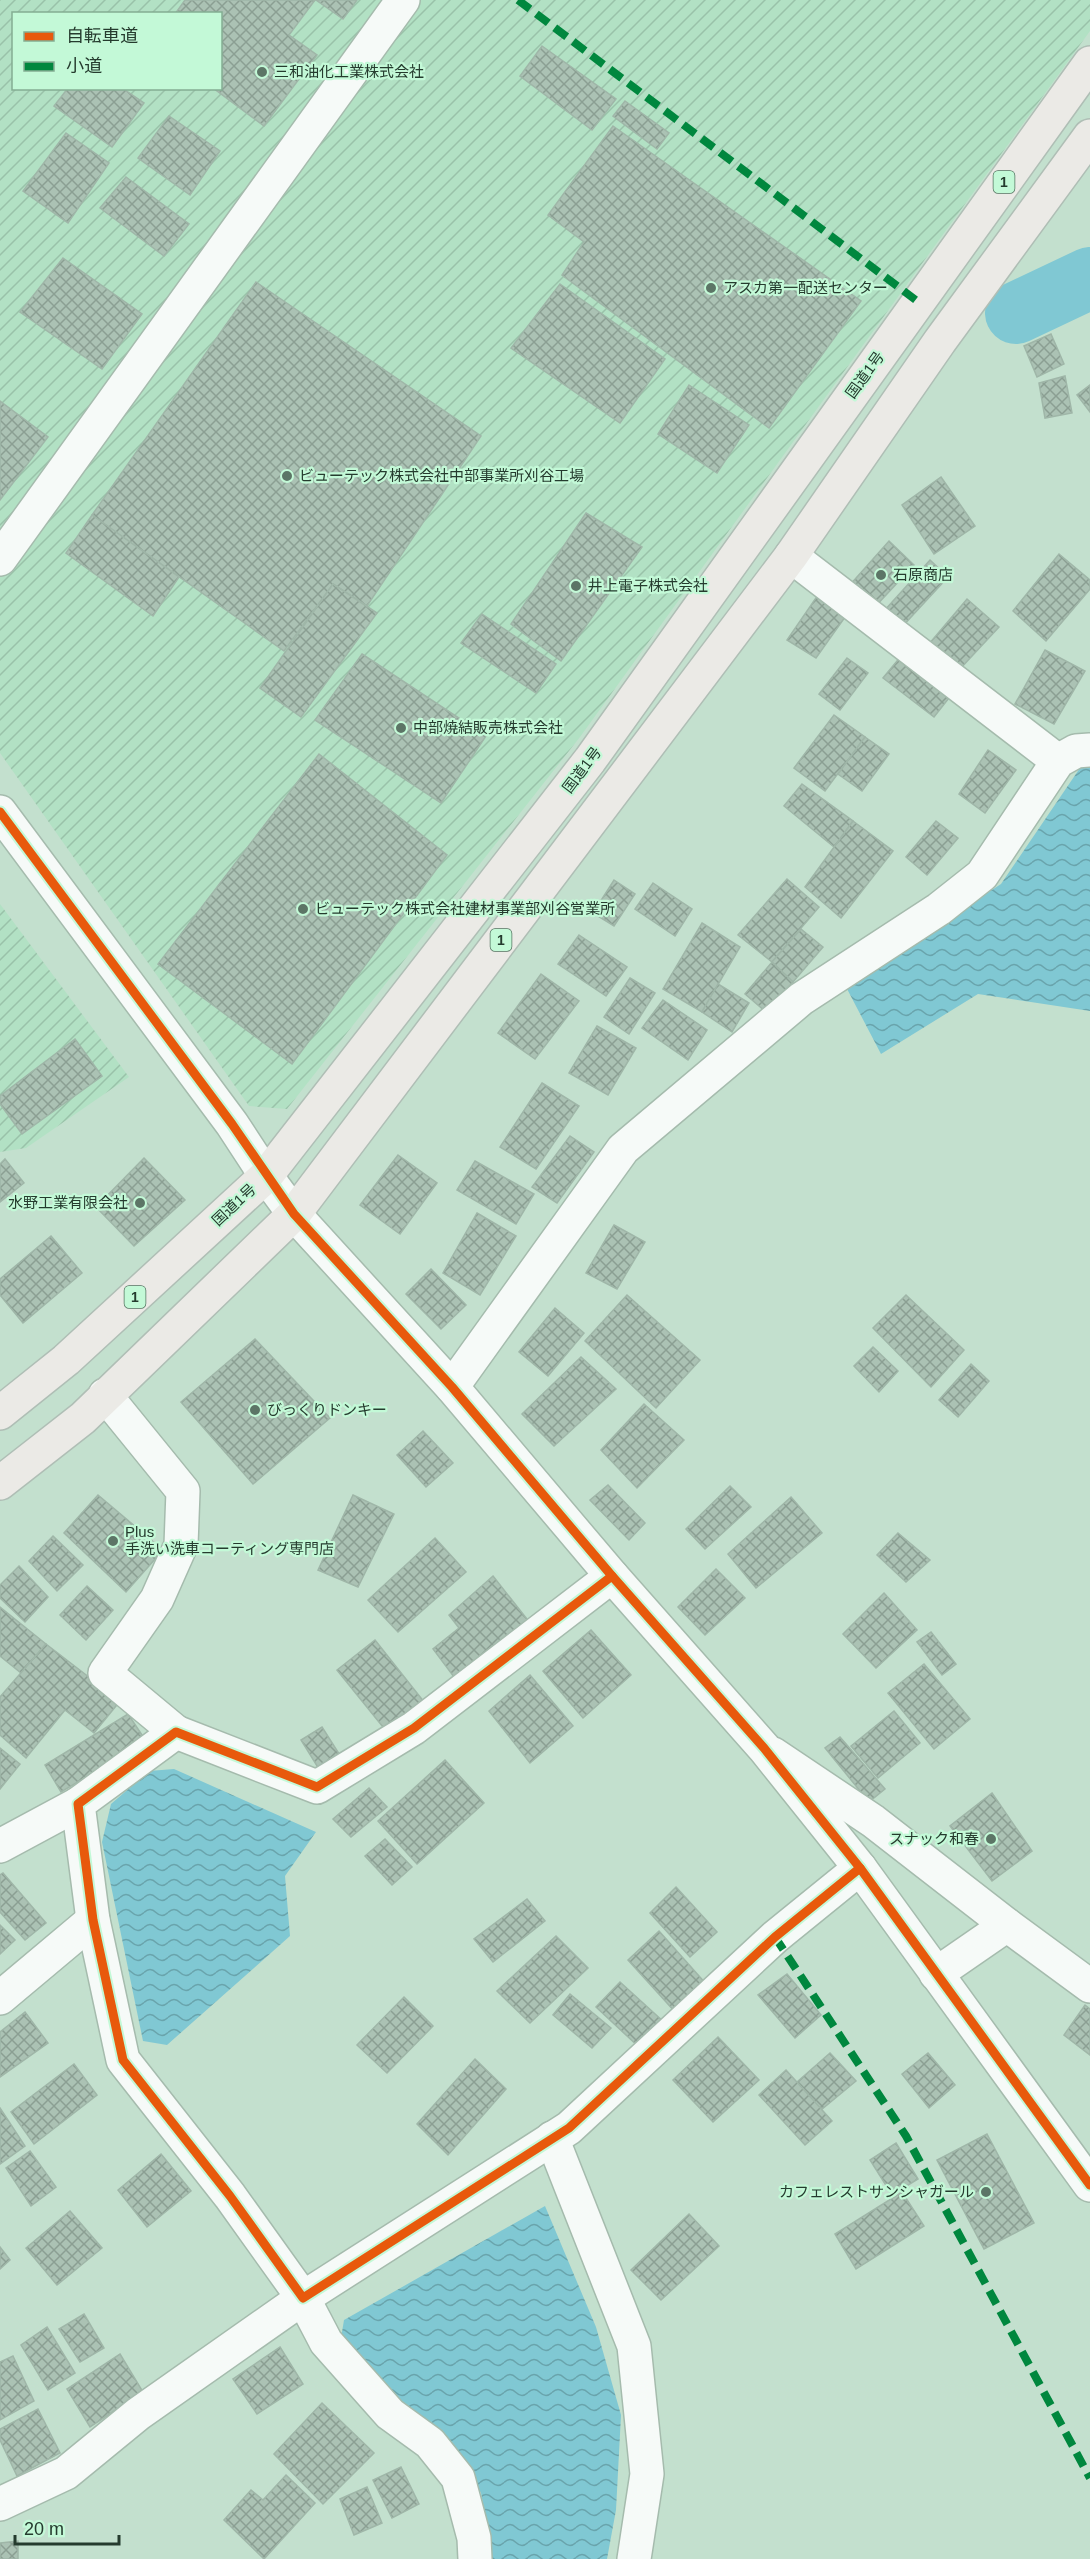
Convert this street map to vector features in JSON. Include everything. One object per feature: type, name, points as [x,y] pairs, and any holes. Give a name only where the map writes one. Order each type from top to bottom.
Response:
[{"type":"highway","name":"国道1号","points":[[0,1413],[66,1360],[266,1176],[590,760],[1090,63]]},
{"type":"highway","name":"1","points":[[0,1483],[83,1418],[294,1214],[791,556],[940,342],[1090,136]]},
{"type":"street","points":[[0,559],[403,0]]},
{"type":"street","points":[[791,556],[1058,761]]},
{"type":"street","points":[[452,1387],[623,1149],[801,999],[939,909],[982,875],[1058,761],[1076,751],[1090,750]]},
{"type":"street","points":[[0,812],[232,1124],[294,1214],[452,1387],[612,1576],[764,1748],[860,1868],[936,1974],[966,2011],[1090,2185]]},
{"type":"street","points":[[105,1395],[183,1491],[181,1545],[177,1556],[158,1599],[105,1673],[176,1732],[316,1787],[414,1728],[612,1576]]},
{"type":"street","points":[[0,1846],[78,1804],[176,1732]]},
{"type":"street","points":[[764,1748],[873,1821],[1090,1986]]},
{"type":"street","points":[[78,1804],[93,1920],[123,2060],[230,2196],[303,2298],[326,2343],[390,2414],[430,2443],[458,2478],[474,2538],[475,2559]]},
{"type":"street","points":[[0,2504],[66,2473],[138,2414],[303,2298],[569,2128],[775,1937],[860,1868]]},
{"type":"street","points":[[0,1998],[93,1920]]},
{"type":"street","points":[[936,1974],[1007,1925]]},
{"type":"street","points":[[552,2138],[634,2346],[647,2474],[634,2559]]},
{"type":"shaded area","points":[[0,0],[1090,0],[1090,31],[580,737],[287,1109],[249,1106],[0,753]]},
{"type":"shaded area","points":[[0,904],[129,1077],[26,1148],[0,1152]]},
{"type":"water","points":[[1082,765],[1090,765],[1090,1011],[978,994],[881,1054],[845,985],[1001,884]]},
{"type":"water","points":[[174,1769],[316,1832],[285,1876],[290,1936],[167,2045],[143,2041],[102,1842],[111,1804],[149,1771]]},
{"type":"water","points":[[545,2206],[596,2327],[621,2415],[616,2510],[607,2559],[490,2559],[490,2542],[481,2493],[460,2456],[337,2362],[344,2320]]},
{"type":"building","name":"三和油化工業株式会社","points":[[185,0],[315,0],[289,35],[317,55],[264,126],[216,90],[222,90],[222,12],[176,12]]},
{"type":"building","name":"三和油化工業株式会社","points":[[316,0],[357,0],[343,19]]},
{"type":"building","points":[[542,46],[616,99],[592,130],[520,76]]},
{"type":"building","points":[[66,90],[125,90],[144,103],[112,147],[54,106]]},
{"type":"building","points":[[625,101],[669,133],[657,149],[613,116]]},
{"type":"building","points":[[169,116],[220,151],[190,195],[138,158]]},
{"type":"building","name":"アスカ第一配送センター","points":[[613,126],[861,301],[769,428],[562,275],[584,242],[548,215]]},
{"type":"building","points":[[66,133],[109,163],[68,223],[23,191]]},
{"type":"building","points":[[126,177],[189,224],[164,256],[100,208]]},
{"type":"building","points":[[63,258],[142,314],[102,369],[20,312]]},
{"type":"building","name":"ビューテック株式会社中部事業所刈谷工場","points":[[256,282],[481,436],[367,606],[333,584],[284,651],[92,515]]},
{"type":"building","points":[[560,284],[665,359],[620,423],[511,348]]},
{"type":"building","points":[[1051,334],[1064,364],[1037,377],[1024,346]]},
{"type":"building","points":[[1065,376],[1072,413],[1045,418],[1039,383]]},
{"type":"building","points":[[689,385],[749,425],[717,473],[658,434]]},
{"type":"building","points":[[1090,385],[1090,412],[1077,395]]},
{"type":"building","points":[[0,401],[48,437],[0,500]]},
{"type":"building","points":[[941,477],[975,526],[934,554],[902,505]]},
{"type":"building","name":"井上電子株式会社","points":[[586,513],[642,547],[561,661],[511,624]]},
{"type":"building","points":[[92,515],[179,577],[153,616],[66,553]]},
{"type":"building","name":"石原商店","points":[[889,541],[914,565],[873,609],[849,586]]},
{"type":"building","points":[[1059,554],[1090,580],[1090,589],[1046,641],[1013,611]]},
{"type":"building","points":[[930,560],[948,577],[901,628],[884,611]]},
{"type":"building","points":[[333,584],[377,613],[301,717],[260,688]]},
{"type":"building","points":[[820,592],[848,613],[816,658],[787,640]]},
{"type":"building","points":[[967,599],[999,627],[959,670],[929,644]]},
{"type":"building","points":[[482,614],[556,664],[536,693],[461,643]]},
{"type":"building","points":[[1045,650],[1085,671],[1054,724],[1015,704]]},
{"type":"building","name":"中部焼結販売株式会社","points":[[362,654],[486,736],[441,803],[315,720]]},
{"type":"building","points":[[902,655],[953,693],[934,717],[883,678]]},
{"type":"building","points":[[847,658],[868,673],[840,710],[819,694]]},
{"type":"building","points":[[834,715],[865,737],[825,791],[794,768]]},
{"type":"building","points":[[865,737],[889,754],[862,791],[838,774]]},
{"type":"building","points":[[988,750],[1016,770],[985,813],[959,794]]},
{"type":"building","name":"ビューテック株式会社建材事業部刈谷営業所","points":[[319,754],[447,855],[292,1064],[158,964]]},
{"type":"building","points":[[802,784],[853,821],[834,847],[784,806]]},
{"type":"building","points":[[853,821],[893,851],[841,918],[805,887]]},
{"type":"building","points":[[936,821],[958,838],[927,875],[906,857]]},
{"type":"building","points":[[787,879],[819,907],[772,962],[738,935]]},
{"type":"building","points":[[614,880],[635,894],[614,926],[593,913]]},
{"type":"building","points":[[653,883],[692,909],[675,936],[635,909]]},
{"type":"building","points":[[702,923],[740,947],[702,1012],[663,989]]},
{"type":"building","points":[[801,929],[823,947],[793,982],[772,962]]},
{"type":"building","points":[[579,935],[627,967],[606,996],[558,964]]},
{"type":"building","points":[[772,962],[793,982],[766,1012],[745,994]]},
{"type":"building","points":[[541,974],[579,1001],[535,1059],[498,1033]]},
{"type":"building","points":[[630,978],[655,993],[629,1034],[604,1017]]},
{"type":"building","points":[[718,984],[749,1003],[732,1032],[702,1012]]},
{"type":"building","points":[[663,1000],[707,1030],[688,1060],[642,1028]]},
{"type":"building","points":[[597,1026],[636,1048],[608,1095],[569,1073]]},
{"type":"building","points":[[75,1039],[102,1076],[22,1134],[0,1104],[0,1096]]},
{"type":"building","points":[[542,1083],[579,1106],[536,1169],[500,1147]]},
{"type":"building","points":[[570,1136],[594,1152],[557,1203],[532,1187]]},
{"type":"building","points":[[398,1155],[437,1183],[400,1234],[360,1205]]},
{"type":"building","name":"水野工業有限会社","points":[[144,1158],[185,1200],[134,1246],[96,1207]]},
{"type":"building","points":[[5,1159],[24,1183],[0,1202],[0,1164]]},
{"type":"building","points":[[475,1161],[534,1194],[516,1224],[457,1190]]},
{"type":"building","points":[[477,1213],[516,1236],[480,1295],[443,1273]]},
{"type":"building","points":[[614,1225],[645,1242],[617,1289],[586,1273]]},
{"type":"building","points":[[51,1236],[82,1273],[23,1323],[0,1295],[0,1279]]},
{"type":"building","points":[[431,1269],[466,1305],[441,1329],[406,1294]]},
{"type":"building","points":[[627,1295],[700,1360],[656,1408],[585,1341]]},
{"type":"building","points":[[906,1295],[964,1350],[931,1387],[873,1328]]},
{"type":"building","points":[[555,1308],[584,1333],[548,1376],[519,1352]]},
{"type":"building","name":"びっくりドンキー","points":[[255,1339],[330,1418],[253,1484],[181,1402]]},
{"type":"building","points":[[873,1347],[898,1371],[879,1392],[854,1366]]},
{"type":"building","points":[[581,1357],[616,1389],[554,1446],[522,1414]]},
{"type":"building","points":[[971,1364],[989,1381],[958,1417],[939,1400]]},
{"type":"building","points":[[644,1404],[684,1440],[637,1488],[601,1450]]},
{"type":"building","points":[[423,1431],[453,1463],[426,1487],[397,1455]]},
{"type":"building","points":[[608,1485],[645,1523],[629,1540],[590,1500]]},
{"type":"building","points":[[730,1486],[751,1507],[705,1549],[686,1529]]},
{"type":"building","name":"Plus 手洗い洗車コーティング専門店","points":[[98,1495],[163,1550],[126,1592],[64,1533]]},
{"type":"building","points":[[353,1495],[394,1514],[358,1587],[318,1570]]},
{"type":"building","points":[[791,1497],[822,1533],[756,1588],[728,1554]]},
{"type":"building","points":[[898,1533],[930,1560],[906,1582],[877,1555]]},
{"type":"building","points":[[53,1536],[83,1565],[57,1591],[29,1561]]},
{"type":"building","points":[[435,1538],[466,1572],[398,1632],[368,1600]]},
{"type":"building","points":[[19,1566],[48,1597],[25,1622],[0,1598],[0,1585]]},
{"type":"building","points":[[716,1569],[745,1598],[705,1635],[678,1607]]},
{"type":"building","points":[[493,1576],[530,1623],[457,1681],[433,1649],[459,1628],[449,1615]]},
{"type":"building","points":[[87,1586],[113,1610],[86,1640],[60,1615]]},
{"type":"building","points":[[884,1593],[917,1630],[876,1668],[843,1634]]},
{"type":"building","points":[[0,1607],[46,1644],[21,1673],[0,1656]]},
{"type":"building","points":[[591,1630],[631,1675],[583,1718],[543,1671]]},
{"type":"building","points":[[931,1632],[956,1664],[942,1675],[917,1642]]},
{"type":"building","points":[[375,1640],[428,1707],[391,1737],[337,1670]]},
{"type":"building","points":[[46,1644],[120,1701],[94,1733],[65,1710],[26,1758],[0,1735],[0,1697]]},
{"type":"building","points":[[924,1664],[970,1719],[934,1749],[888,1693]]},
{"type":"building","points":[[530,1675],[573,1726],[530,1763],[489,1711]]},
{"type":"building","points":[[894,1711],[920,1743],[878,1778],[851,1746]]},
{"type":"building","points":[[128,1714],[146,1741],[61,1792],[45,1765]]},
{"type":"building","points":[[322,1727],[343,1760],[322,1774],[301,1740]]},
{"type":"building","points":[[840,1737],[885,1789],[869,1802],[825,1748]]},
{"type":"building","points":[[0,1748],[20,1764],[0,1789]]},
{"type":"building","points":[[445,1760],[484,1803],[417,1864],[378,1821]]},
{"type":"building","points":[[369,1788],[387,1807],[351,1837],[333,1819]]},
{"type":"building","name":"スナック和春","points":[[992,1793],[1032,1851],[992,1881],[950,1826]]},
{"type":"building","points":[[385,1839],[412,1867],[392,1885],[365,1856]]},
{"type":"building","points":[[3,1873],[46,1923],[25,1940],[0,1912],[0,1875]]},
{"type":"building","points":[[676,1887],[717,1932],[690,1957],[650,1913]]},
{"type":"building","points":[[527,1899],[545,1921],[493,1962],[474,1939]]},
{"type":"building","points":[[0,1925],[15,1940],[0,1954]]},
{"type":"building","points":[[659,1931],[707,1985],[676,2013],[628,1960]]},
{"type":"building","points":[[556,1936],[588,1968],[530,2023],[497,1991]]},
{"type":"building","points":[[787,1974],[821,2015],[795,2038],[758,1995]]},
{"type":"building","points":[[620,1982],[665,2023],[641,2049],[596,2007]]},
{"type":"building","points":[[570,1994],[611,2028],[592,2048],[553,2015]]},
{"type":"building","points":[[404,1997],[433,2026],[387,2073],[357,2045]]},
{"type":"building","points":[[1085,2005],[1090,2009],[1090,2055],[1064,2035]]},
{"type":"building","points":[[25,2012],[48,2043],[0,2077],[0,2032]]},
{"type":"building","points":[[718,2037],[759,2080],[713,2122],[673,2080]]},
{"type":"building","points":[[830,2053],[856,2081],[821,2110],[797,2082]]},
{"type":"building","points":[[928,2053],[955,2085],[929,2108],[902,2074]]},
{"type":"building","points":[[475,2059],[506,2089],[448,2155],[417,2124]]},
{"type":"building","points":[[74,2064],[97,2095],[34,2144],[11,2112]]},
{"type":"building","points":[[786,2070],[832,2121],[805,2145],[759,2095]]},
{"type":"building","points":[[0,2108],[25,2146],[0,2164]]},
{"type":"building","name":"カフェレストサンシャガール","points":[[987,2134],[1034,2223],[984,2249],[937,2160]]},
{"type":"building","points":[[896,2143],[918,2179],[892,2195],[870,2160]]},
{"type":"building","points":[[30,2151],[56,2187],[31,2206],[6,2168]]},
{"type":"building","points":[[161,2154],[191,2191],[147,2227],[118,2190]]},
{"type":"building","points":[[902,2192],[924,2226],[856,2269],[835,2234]]},
{"type":"building","points":[[70,2211],[102,2248],[57,2285],[26,2248]]},
{"type":"building","points":[[689,2214],[719,2246],[661,2300],[631,2270]]},
{"type":"building","points":[[0,2247],[10,2260],[0,2269]]},
{"type":"building","points":[[84,2314],[104,2348],[80,2362],[59,2329]]},
{"type":"building","points":[[47,2327],[75,2373],[48,2390],[21,2345]]},
{"type":"building","points":[[280,2347],[303,2384],[257,2414],[233,2379]]},
{"type":"building","points":[[120,2354],[143,2392],[90,2427],[67,2389]]},
{"type":"building","points":[[13,2356],[34,2401],[0,2420],[0,2362]]},
{"type":"building","points":[[322,2403],[374,2453],[323,2504],[274,2454]]},
{"type":"building","points":[[38,2409],[60,2453],[17,2476],[0,2440],[0,2429]]},
{"type":"building","points":[[401,2467],[419,2504],[392,2518],[373,2480]]},
{"type":"building","points":[[286,2475],[315,2503],[264,2559],[224,2520],[251,2490],[263,2500]]},
{"type":"building","points":[[367,2487],[382,2523],[354,2535],[340,2499]]},
{"type":"building","points":[[18,2541],[18,2559],[0,2559],[0,2543]]},
{"type":"waterway","points":[[1016,313],[1090,278]]},
{"type":"marked path","points":[[518,0],[917,301]]},
{"type":"marked path","points":[[775,1937],[906,2136],[1090,2478]]},
{"type":"cycle path","points":[[0,812],[232,1124],[294,1214],[452,1387],[612,1576],[764,1748],[860,1868],[1090,2185]]},
{"type":"cycle path","points":[[612,1576],[414,1728],[317,1787],[176,1732],[78,1804],[93,1920],[123,2060],[230,2196],[303,2298],[569,2128],[775,1937],[860,1868]]},
{"type":"place","name":"三和油化工業株式会社","points":[[262,72]]},
{"type":"place","name":"アスカ第一配送センター","points":[[711,288]]},
{"type":"place","name":"ビューテック株式会社中部事業所刈谷工場","points":[[287,476]]},
{"type":"place","name":"石原商店","points":[[881,575]]},
{"type":"place","name":"井上電子株式会社","points":[[576,586]]},
{"type":"place","name":"中部焼結販売株式会社","points":[[401,728]]},
{"type":"place","name":"ビューテック株式会社建材事業部刈谷営業所","points":[[303,909]]},
{"type":"place","name":"水野工業有限会社","points":[[140,1203]]},
{"type":"place","name":"びっくりドンキー","points":[[255,1410]]},
{"type":"place","name":"Plus 手洗い洗車コーティング専門店","points":[[113,1541]]},
{"type":"place","name":"スナック和春","points":[[991,1839]]},
{"type":"place","name":"カフェレストサンシャガール","points":[[986,2192]]}]
